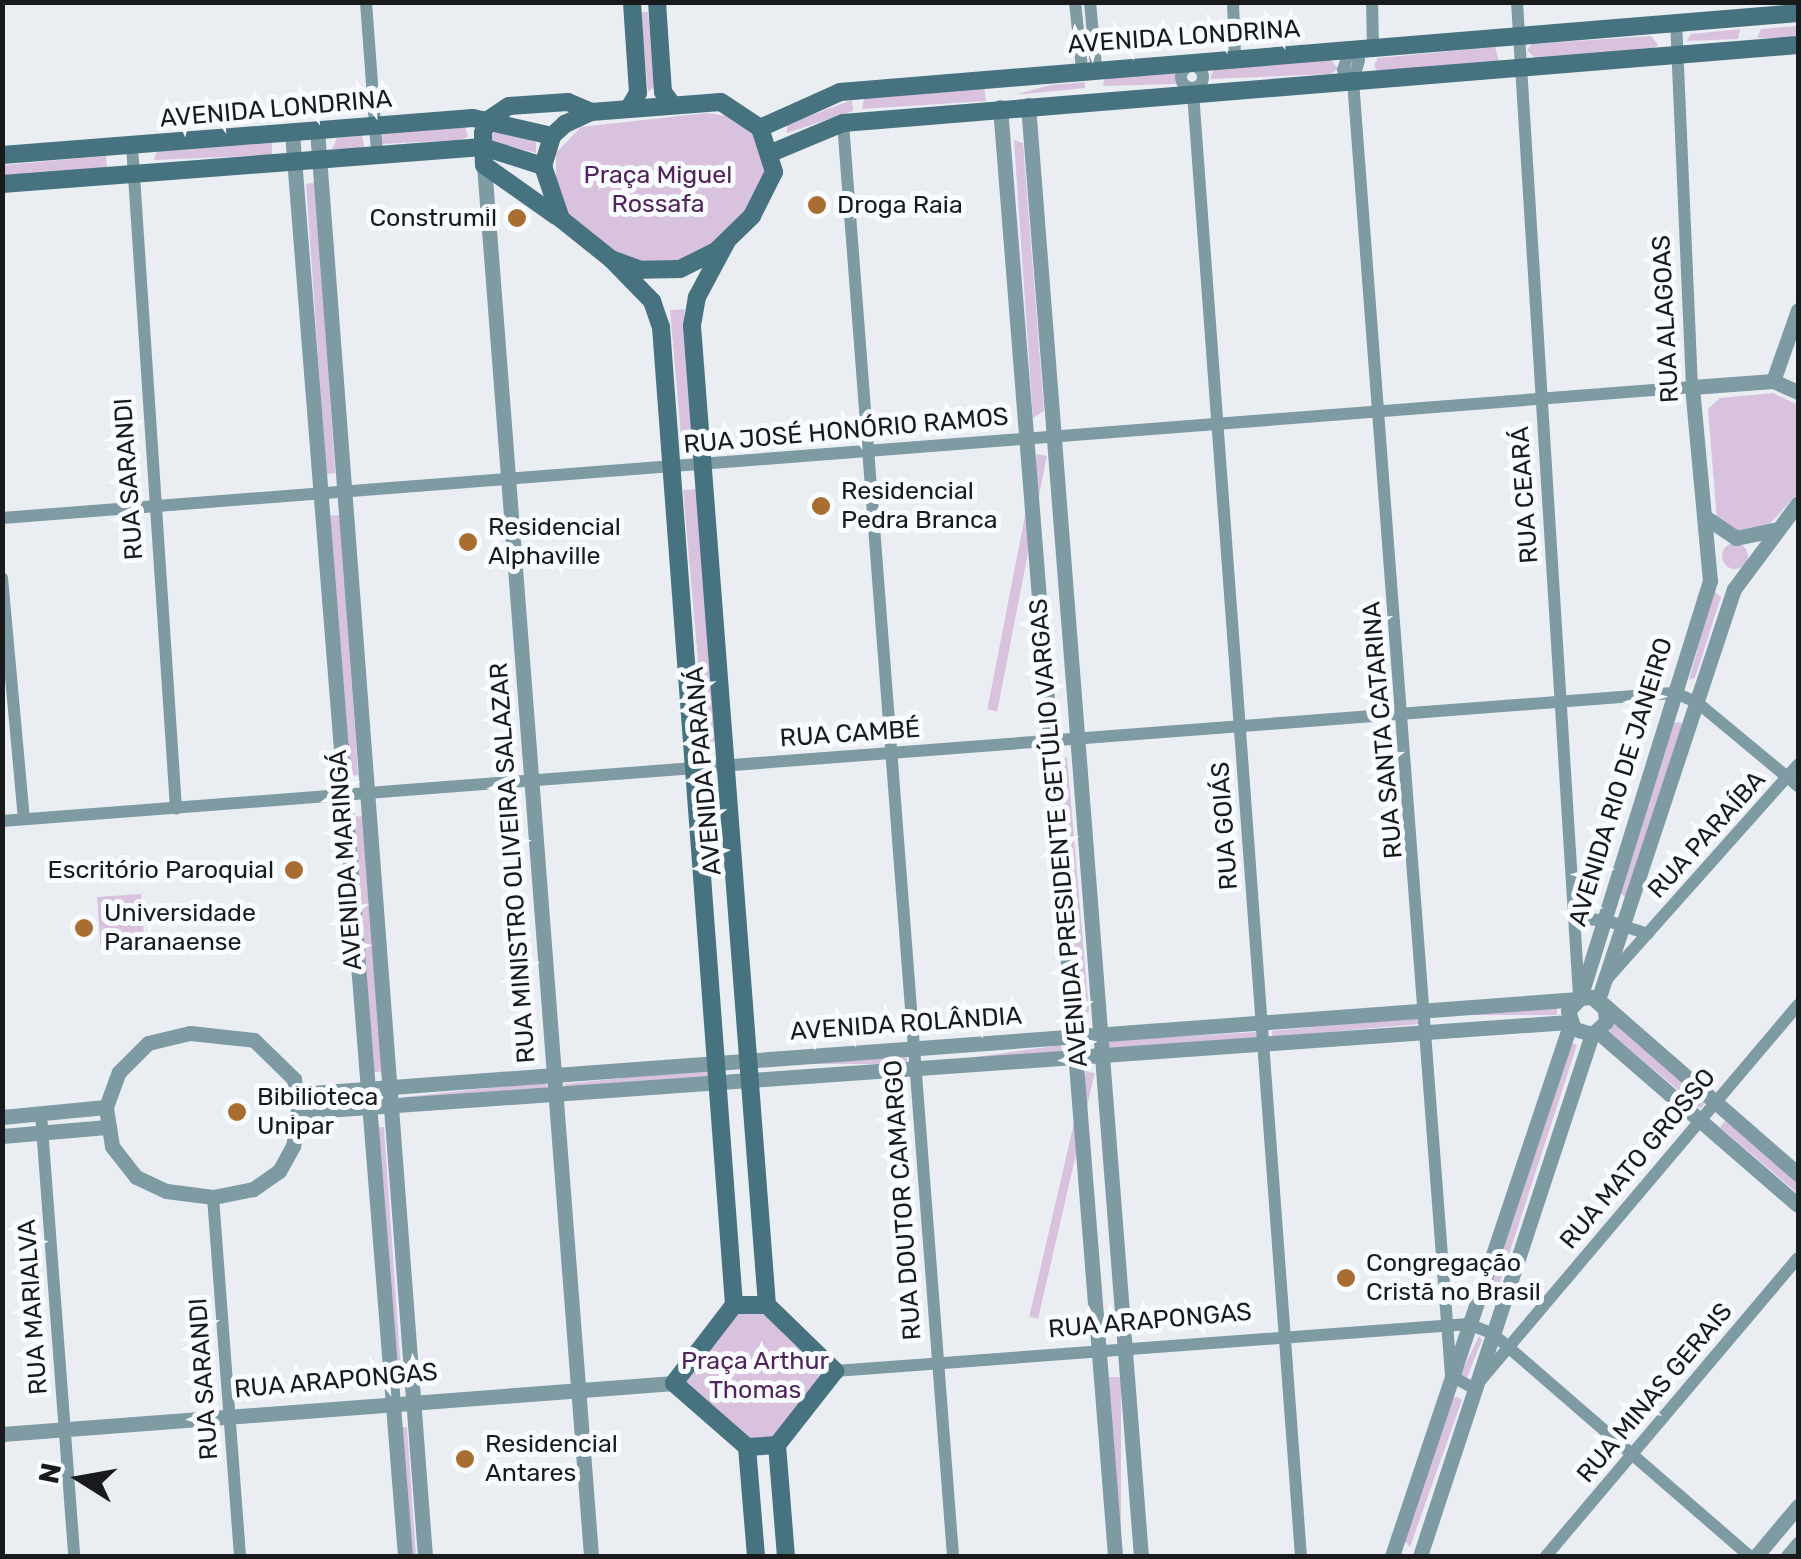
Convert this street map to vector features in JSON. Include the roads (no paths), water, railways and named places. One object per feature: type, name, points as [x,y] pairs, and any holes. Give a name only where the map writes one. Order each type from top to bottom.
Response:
[{"type":"main road","points":[[629,108],[638,93],[632,2]]},
{"type":"main road","points":[[657,2],[663,92],[672,104]]},
{"type":"main road","name":"AVENIDA LONDRINA","points":[[760,128],[840,92],[1089,68],[1798,12]]},
{"type":"main road","points":[[1752,18],[1752,48]]},
{"type":"main road","points":[[771,153],[843,123],[1000,107],[1798,45]]},
{"type":"main road","points":[[1075,101],[1089,68]]},
{"type":"main road","points":[[1000,107],[1013,76]]},
{"type":"main road","points":[[483,156],[488,120],[509,106],[568,102],[590,112]]},
{"type":"main road","points":[[483,156],[560,220],[611,259],[668,272],[697,262],[727,241],[770,190],[771,153],[760,128],[722,102],[590,112],[552,136],[542,166],[560,220]]},
{"type":"main road","name":"AVENIDA LONDRINA","points":[[2,155],[375,125],[488,120],[552,136]]},
{"type":"main road","points":[[2,184],[376,153],[483,156],[542,166]]},
{"type":"main road","name":"AVENIDA PARANÁ","points":[[727,241],[692,313],[730,765],[767,1305]]},
{"type":"main road","name":"AVENIDA PARANÁ","points":[[611,259],[658,314],[698,768],[734,1305]]},
{"type":"main road","points":[[747,1448],[776,1444],[835,1371],[767,1305],[734,1305],[674,1383],[747,1448],[756,1556]]},
{"type":"main road","points":[[776,1444],[786,1556]]},
{"type":"main road","points":[[750,1487],[767,1473],[780,1482]]},
{"type":"street","points":[[366,2],[376,153]]},
{"type":"street","points":[[1075,2],[1089,68]]},
{"type":"street","points":[[1089,68],[1090,2]]},
{"type":"street","points":[[1232,2],[1235,57]]},
{"type":"street","points":[[1372,2],[1373,47]]},
{"type":"street","points":[[1516,34],[1517,2]]},
{"type":"street","name":"RUA ALAGOAS","points":[[1676,23],[1692,387],[1708,519],[1710,581]]},
{"type":"street","name":"RUA CEARÁ","points":[[1516,34],[1579,998]]},
{"type":"street","name":"RUA SANTA CATARINA","points":[[1350,49],[1342,70],[1353,81],[1429,1030],[1452,1376]]},
{"type":"street","name":"RUA GOIÁS","points":[[1191,61],[1182,76],[1193,93],[1301,1556]]},
{"type":"street","name":"AVENIDA PRESIDENTE GETÚLIO VARGAS","points":[[1028,105],[1141,1556]]},
{"type":"street","name":"AVENIDA PRESIDENTE GETÚLIO VARGAS","points":[[1000,107],[1115,1556]]},
{"type":"street","name":"RUA DOUTOR CAMARGO","points":[[843,123],[953,1556]]},
{"type":"street","name":"AVENIDA MARINGÁ","points":[[317,130],[426,1556]]},
{"type":"street","name":"AVENIDA MARINGÁ","points":[[292,132],[405,1556]]},
{"type":"street","points":[[1002,146],[1012,137],[1031,142]]},
{"type":"street","name":"RUA SARANDI","points":[[132,146],[176,809]]},
{"type":"street","name":"RUA MINISTRO OLIVEIRA SALAZAR","points":[[483,156],[591,1556]]},
{"type":"street","points":[[1774,381],[1798,310]]},
{"type":"street","points":[[310,369],[334,366]]},
{"type":"street","points":[[1692,387],[1774,381],[1797,386]]},
{"type":"street","name":"RUA JOSÉ HONÓRIO RAMOS","points":[[2,518],[1218,427],[1692,387]]},
{"type":"street","name":"AVENIDA RIO DE JANEIRO","points":[[1594,1033],[1606,1022],[1600,1002],[1604,983],[1734,589],[1798,503]]},
{"type":"street","points":[[1708,519],[1736,538],[1775,530]]},
{"type":"street","points":[[2,578],[24,819]]},
{"type":"street","points":[[1710,581],[1734,589]]},
{"type":"street","name":"AVENIDA RIO DE JANEIRO","points":[[1570,1024],[1710,581]]},
{"type":"street","name":"RUA CAMBÉ","points":[[2,821],[1674,692],[1698,702],[1793,782]]},
{"type":"street","name":"RUA PARAÍBA","points":[[1604,983],[1793,782],[1798,765]]},
{"type":"street","points":[[1575,919],[1605,920]]},
{"type":"street","name":"RUA PARAÍBA","points":[[1605,920],[1648,934]]},
{"type":"street","name":"AVENIDA ROLÂNDIA","points":[[719,1072],[753,1080],[1102,1054],[1427,1010],[1579,998],[1600,1002]]},
{"type":"street","points":[[1600,1002],[1798,1174]]},
{"type":"street","name":"RUA MATO GROSSO","points":[[1474,1388],[1798,1005]]},
{"type":"street","points":[[1392,1556],[1570,1024],[1594,1033],[1798,1205]]},
{"type":"street","name":"AVENIDA ROLÂNDIA","points":[[298,1094],[389,1087],[555,1084],[719,1072],[752,1060],[1074,1036],[1570,1024]]},
{"type":"street","points":[[1420,1556],[1594,1033]]},
{"type":"street","points":[[179,1034],[254,1040],[289,1069],[298,1094],[292,1146],[274,1176],[253,1189],[213,1197],[166,1192],[136,1177],[116,1155],[107,1127],[106,1107],[130,1058],[148,1044],[179,1034]]},
{"type":"street","name":"AVENIDA ROLÂNDIA","points":[[298,1112],[390,1106],[555,1084]]},
{"type":"street","points":[[2,1117],[106,1107]]},
{"type":"street","name":"RUA MARIALVA","points":[[41,1114],[74,1556]]},
{"type":"street","points":[[2,1136],[107,1127]]},
{"type":"street","name":"RUA SARANDI","points":[[213,1197],[240,1556]]},
{"type":"street","name":"RUA MINAS GERAIS","points":[[1546,1556],[1798,1258]]},
{"type":"street","name":"RUA ARAPONGAS","points":[[835,1371],[1449,1324],[1468,1324],[1492,1332]]},
{"type":"street","points":[[1492,1332],[1752,1556],[1798,1506]]},
{"type":"street","points":[[1452,1376],[1474,1388]]},
{"type":"street","name":"RUA ARAPONGAS","points":[[2,1434],[413,1399],[674,1383]]},
{"type":"street","points":[[400,1494],[420,1491]]},
{"type":"street","points":[[1788,1556],[1798,1544]]},
{"type":"place","name":"Droga Raia","points":[[817,205]]},
{"type":"place","name":"Construmil","points":[[517,218]]},
{"type":"place","name":"Residencial Pedra Branca","points":[[821,506]]},
{"type":"place","name":"Residencial Alphaville","points":[[468,542]]},
{"type":"place","name":"Escritório Paroquial","points":[[294,870]]},
{"type":"place","name":"Universidade Paranaense","points":[[84,928]]},
{"type":"place","name":"Bibilioteca Unipar","points":[[237,1112]]},
{"type":"place","name":"Congregação Cristã no Brasil","points":[[1346,1278]]},
{"type":"place","name":"Residencial Antares","points":[[465,1459]]},
{"type":"park label","name":"Praça Miguel Rossafa","points":[[658,190]]},
{"type":"park label","name":"Praça Arthur Thomas","points":[[755,1376]]}]
